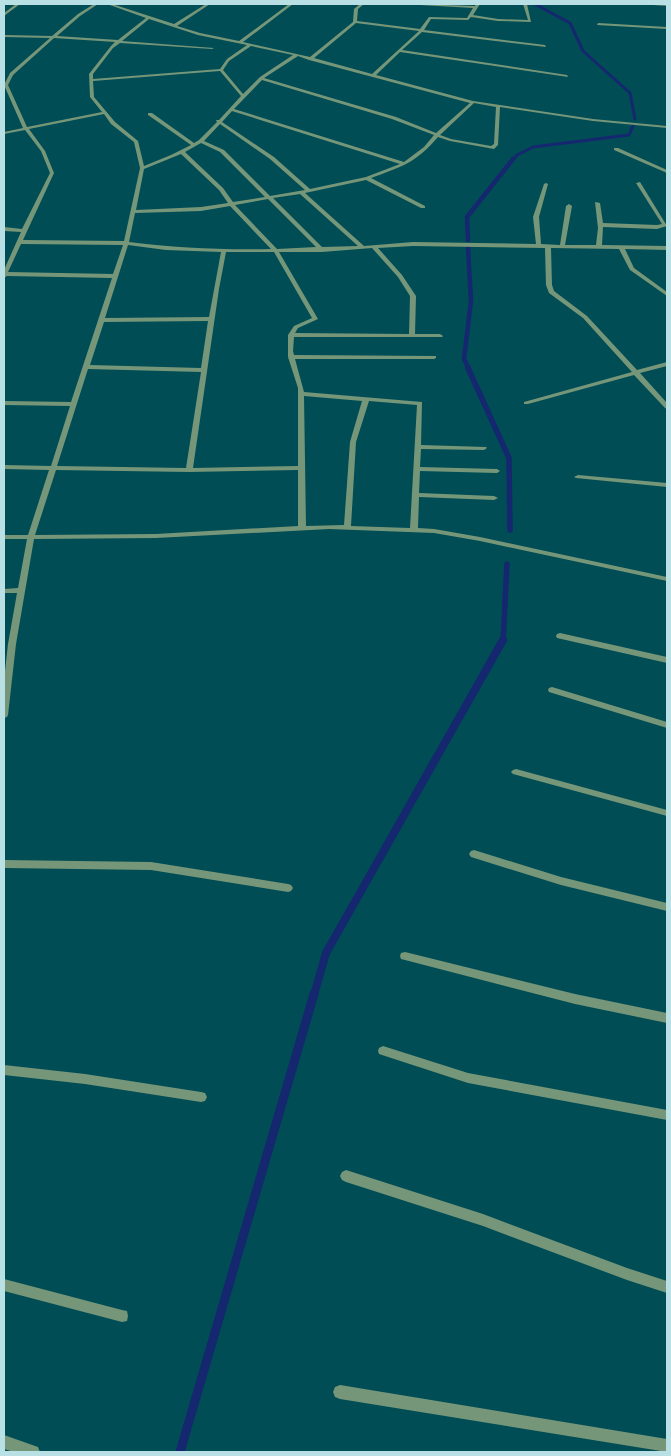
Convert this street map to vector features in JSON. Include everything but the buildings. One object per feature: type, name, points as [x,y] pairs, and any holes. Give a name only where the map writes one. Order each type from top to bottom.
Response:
[{"type":"street","points":[[4,15],[18,4]]},
{"type":"street","points":[[96,4],[79,16],[11,74],[6,85],[26,129],[43,151],[52,173],[38,198],[25,232],[4,275],[115,276]]},
{"type":"street","points":[[109,4],[199,34],[297,55],[473,102],[593,120],[667,127]]},
{"type":"street","points":[[122,8],[131,4]]},
{"type":"street","points":[[174,26],[208,4]]},
{"type":"street","points":[[239,43],[291,4]]},
{"type":"street","points":[[310,59],[355,22],[356,9],[362,4]]},
{"type":"street","points":[[373,75],[421,31],[432,18],[466,19],[471,16],[477,5],[420,4]]},
{"type":"street","points":[[471,16],[498,20],[530,21],[525,4]]},
{"type":"street","points":[[652,4],[667,5]]},
{"type":"street","points":[[4,715],[12,644],[31,537],[126,243],[142,168],[136,141],[113,123],[92,98],[92,74],[112,46],[149,18]]},
{"type":"street","points":[[355,22],[545,46]]},
{"type":"street","points":[[598,24],[667,28]]},
{"type":"street","points":[[4,36],[55,37],[212,48]]},
{"type":"street","points":[[221,70],[228,60],[250,45]]},
{"type":"street","points":[[400,51],[567,76]]},
{"type":"street","points":[[142,168],[201,141],[260,78],[297,55]]},
{"type":"street","points":[[92,80],[221,70]]},
{"type":"street","points":[[221,70],[243,96]]},
{"type":"street","points":[[260,78],[340,101],[450,140],[492,148],[496,144],[498,106]]},
{"type":"street","points":[[133,212],[201,209],[302,192],[367,178],[406,164],[426,148],[437,135],[473,102]]},
{"type":"street","points":[[230,109],[406,164]]},
{"type":"street","points":[[4,133],[104,113]]},
{"type":"street","points":[[150,114],[194,145]]},
{"type":"street","points":[[218,121],[272,158],[310,190]]},
{"type":"street","points":[[201,141],[222,151],[322,250]]},
{"type":"street","points":[[616,149],[667,172]]},
{"type":"street","points":[[181,151],[208,176],[276,251],[315,319],[296,327],[291,335],[291,357],[301,394],[302,529]]},
{"type":"street","points":[[367,178],[423,207]]},
{"type":"street","points":[[601,225],[657,227],[665,225],[638,183]]},
{"type":"street","points":[[539,247],[536,217],[546,184]]},
{"type":"street","points":[[302,192],[363,248]]},
{"type":"street","points":[[597,203],[601,225],[598,247]]},
{"type":"street","points":[[562,247],[569,206]]},
{"type":"street","points":[[4,228],[25,232]]},
{"type":"street","points":[[20,242],[126,243],[224,250],[276,251],[413,244],[667,248]]},
{"type":"street","points":[[374,247],[400,276],[413,296],[412,336]]},
{"type":"street","points":[[548,247],[549,285],[551,292],[580,313],[637,372],[667,407]]},
{"type":"street","points":[[621,247],[632,269],[667,294]]},
{"type":"street","points":[[189,470],[203,370],[224,250]]},
{"type":"street","points":[[101,320],[211,320]]},
{"type":"street","points":[[291,335],[440,336]]},
{"type":"street","points":[[291,357],[434,357]]},
{"type":"street","points":[[526,403],[667,364]]},
{"type":"street","points":[[85,367],[203,370]]},
{"type":"street","points":[[301,394],[420,403],[414,530]]},
{"type":"street","points":[[347,528],[353,442],[366,399]]},
{"type":"street","points":[[4,403],[73,404]]},
{"type":"street","points":[[418,447],[484,448]]},
{"type":"street","points":[[4,467],[189,470],[302,468]]},
{"type":"street","points":[[418,469],[497,471]]},
{"type":"street","points":[[578,477],[667,485]]},
{"type":"street","points":[[416,495],[494,498]]},
{"type":"street","points":[[4,537],[156,536],[347,528],[434,531],[480,538],[667,578]]},
{"type":"street","points":[[4,591],[22,590]]},
{"type":"street","points":[[560,636],[667,660]]},
{"type":"street","points":[[552,690],[667,725]]},
{"type":"street","points":[[516,772],[667,813]]},
{"type":"street","points":[[474,854],[561,880],[667,907]]},
{"type":"street","points":[[4,864],[67,863],[151,866],[288,888]]},
{"type":"street","points":[[405,956],[537,990],[667,1018]]},
{"type":"street","points":[[383,1051],[468,1078],[667,1115]]},
{"type":"street","points":[[4,1070],[85,1079],[201,1097]]},
{"type":"street","points":[[346,1176],[483,1220],[626,1274],[667,1287]]},
{"type":"street","points":[[4,1285],[122,1316]]},
{"type":"street","points":[[340,1392],[667,1446]]},
{"type":"street","points":[[4,1442],[33,1452]]},
{"type":"waterway","points":[[535,4],[570,23],[583,51],[630,93],[635,119]]},
{"type":"waterway","points":[[512,161],[517,155],[533,147],[629,135],[633,126]]},
{"type":"waterway","points":[[468,240],[467,217],[513,159]]},
{"type":"waterway","points":[[468,248],[471,301],[464,359],[469,369]]},
{"type":"waterway","points":[[468,368],[509,458],[510,530]]},
{"type":"waterway","points":[[503,641],[507,564]]},
{"type":"waterway","points":[[314,995],[326,953],[503,640]]},
{"type":"waterway","points":[[180,1452],[314,994]]}]
